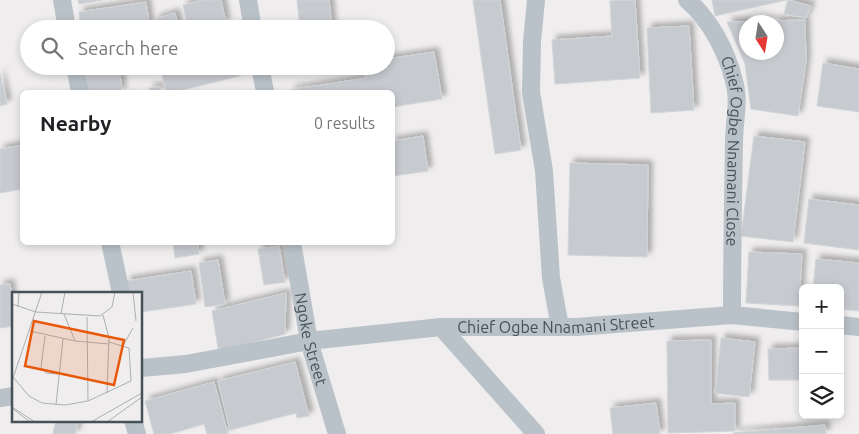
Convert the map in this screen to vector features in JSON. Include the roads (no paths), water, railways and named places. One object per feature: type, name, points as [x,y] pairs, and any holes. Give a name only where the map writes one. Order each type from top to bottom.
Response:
[{"type":"street","points":[[62,0],[65,20]]},
{"type":"street","points":[[248,0],[251,20]]},
{"type":"street","points":[[536,0],[532,42],[531,92],[544,171],[551,278],[560,327]]},
{"type":"street","name":"Chief Ogbe Nnamani Close","points":[[687,0],[709,25],[721,47],[736,90],[732,315]]},
{"type":"street","points":[[77,75],[80,90]]},
{"type":"street","points":[[262,75],[265,90]]},
{"type":"street","points":[[111,245],[121,292]]},
{"type":"street","name":"Ngoke Street","points":[[293,245],[309,341],[337,434]]},
{"type":"street","name":"Chief Ogbe Nnamani Street","points":[[142,368],[186,364],[309,341],[441,327],[578,328],[732,315],[799,322]]},
{"type":"street","points":[[844,325],[859,327]]},
{"type":"street","points":[[441,327],[536,434]]}]
